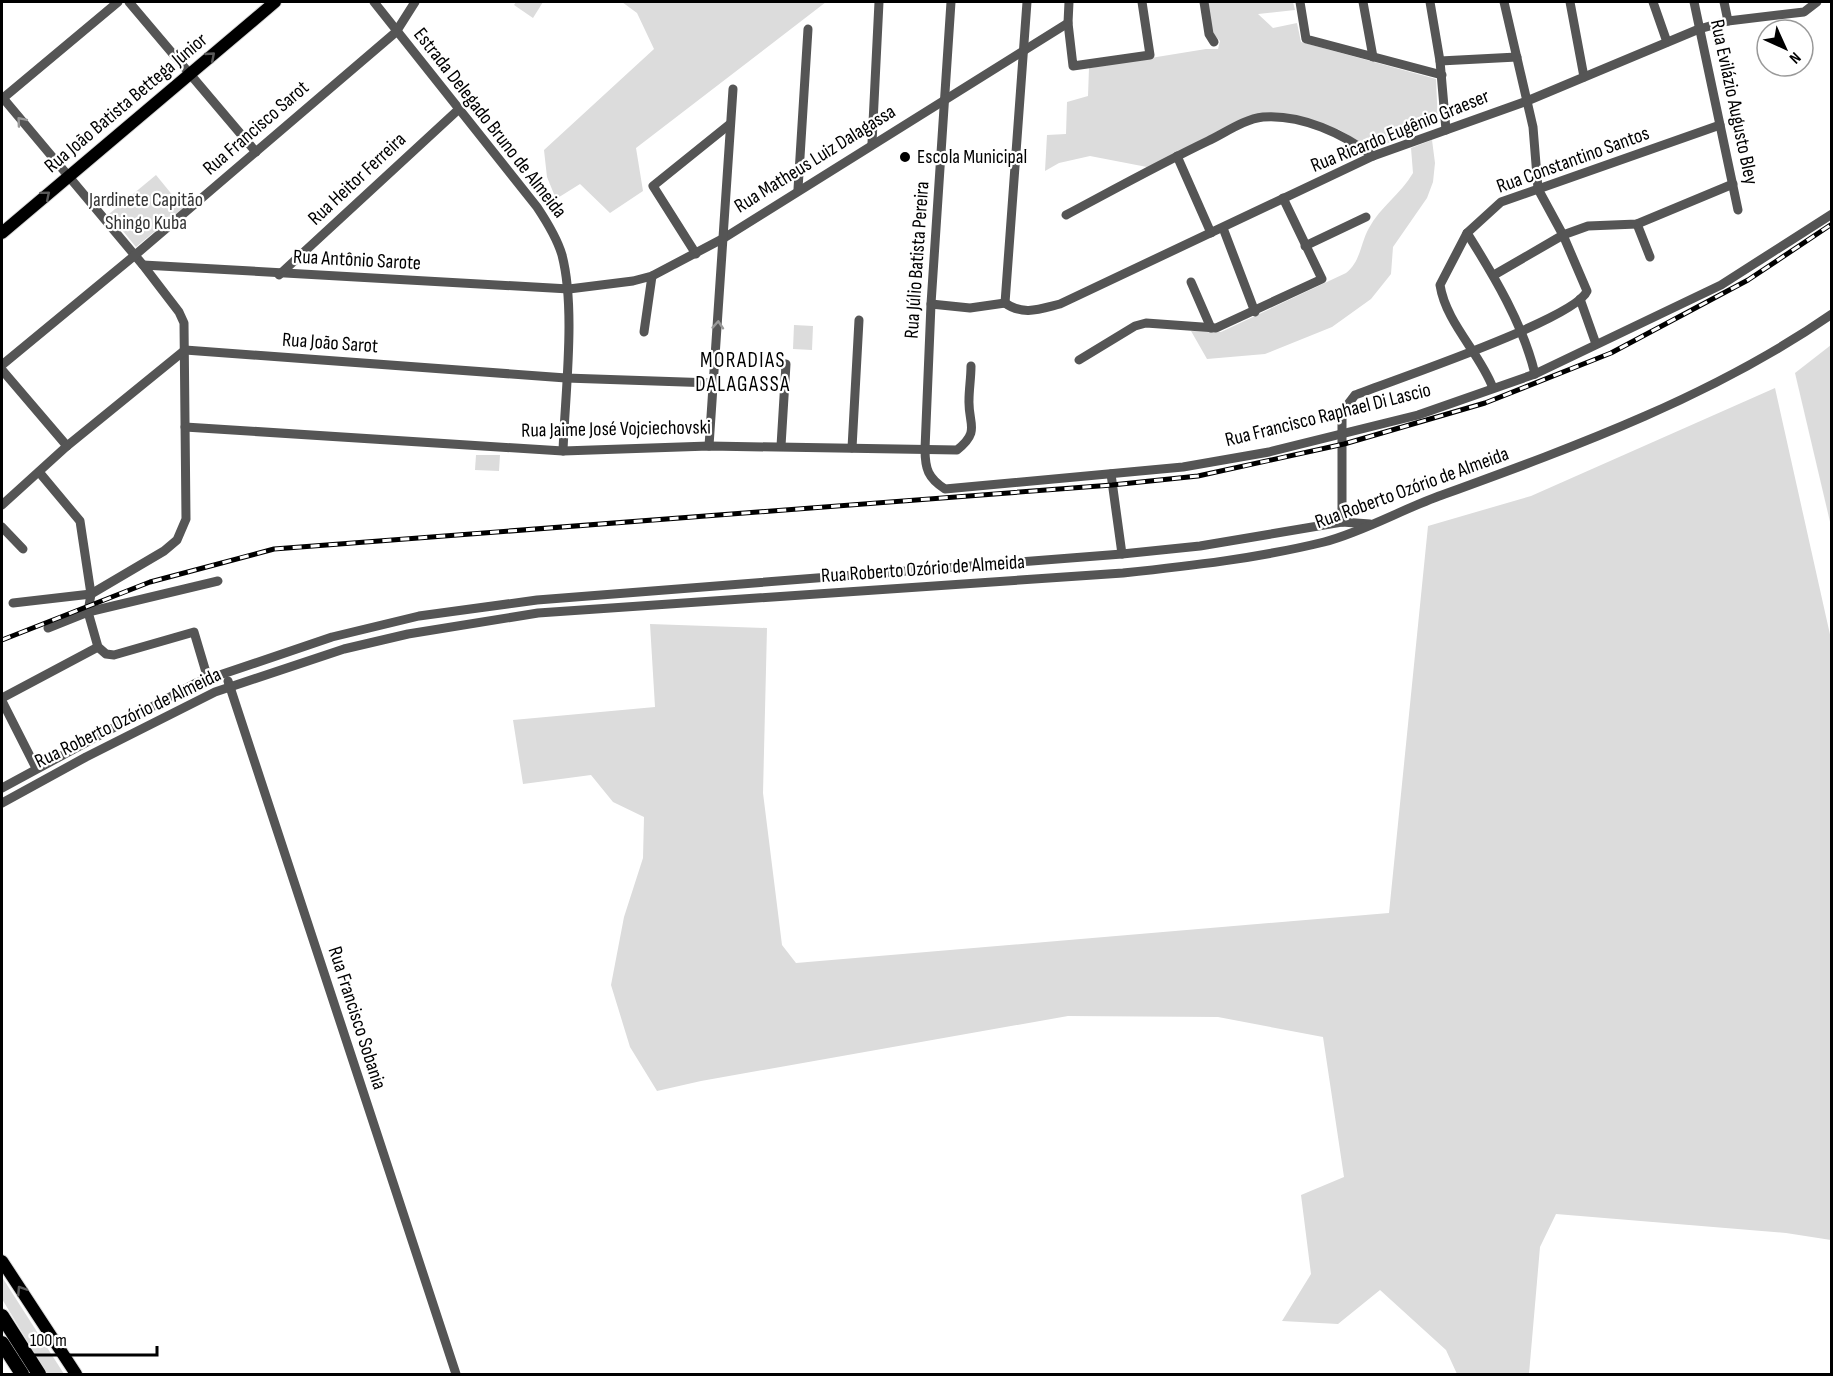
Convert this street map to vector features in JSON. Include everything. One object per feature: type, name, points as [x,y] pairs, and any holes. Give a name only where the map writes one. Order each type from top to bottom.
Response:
[{"type":"highway","points":[[2,1316],[39,1374]]},
{"type":"highway","points":[[2,1343],[22,1374]]},
{"type":"main road","name":"Rua João Batista Bettega Júnior","points":[[2,233],[275,2]]},
{"type":"main road","points":[[2,1261],[76,1374]]},
{"type":"street","points":[[13,603],[91,594],[164,551],[177,540],[186,519],[184,323],[179,312],[135,256],[2,98],[118,2]]},
{"type":"street","points":[[129,2],[256,152]]},
{"type":"street","name":"Estrada Delegado Bruno de Almeida","points":[[374,2],[537,207],[550,228],[561,254],[569,289],[563,452]]},
{"type":"street","name":"Rua Francisco Sarot","points":[[2,368],[396,32],[415,2]]},
{"type":"street","points":[[872,143],[879,2]]},
{"type":"street","name":"Rua Júlio Batista Pereira","points":[[925,449],[931,304],[951,2]]},
{"type":"street","points":[[931,304],[970,308],[1005,303],[1027,2]]},
{"type":"street","points":[[1070,2],[1068,23],[1072,66],[1150,55],[1142,2]]},
{"type":"street","points":[[1204,2],[1209,34],[1214,42]]},
{"type":"street","points":[[1300,2],[1306,39],[1442,75]]},
{"type":"street","points":[[1363,2],[1373,57]]},
{"type":"street","points":[[1430,2],[1442,75],[1446,130]]},
{"type":"street","points":[[1342,522],[1344,435],[1342,412],[1354,395],[1472,352],[1545,322],[1586,295],[1587,288],[1563,235],[1538,189],[1535,144],[1504,2]]},
{"type":"street","points":[[1570,2],[1584,77]]},
{"type":"street","points":[[1653,2],[1667,42]]},
{"type":"street","name":"Rua Evilázio Augusto Bley","points":[[1694,2],[1738,210]]},
{"type":"street","name":"Rua Evilázio Augusto Bley","points":[[1724,2],[1728,21]]},
{"type":"street","points":[[1789,2],[1791,13]]},
{"type":"street","name":"Rua Ricardo Eugênio Graeser","points":[[1005,303],[1015,310],[1034,311],[1059,304],[1373,156],[1527,101],[1699,29],[1728,21],[1804,12],[1817,2]]},
{"type":"street","name":"Rua Matheus Luiz Dalagassa","points":[[569,289],[633,281],[652,276],[696,254],[1068,23]]},
{"type":"street","points":[[798,189],[808,29]]},
{"type":"street","points":[[1440,61],[1517,57]]},
{"type":"street","points":[[709,446],[733,89]]},
{"type":"street","name":"Rua Heitor Ferreira","points":[[279,275],[459,109]]},
{"type":"street","points":[[1066,215],[1177,156],[1261,117],[1296,121],[1320,127],[1341,135],[1373,156]]},
{"type":"street","points":[[696,254],[653,186],[730,124]]},
{"type":"street","name":"Rua Constantino Santos","points":[[1472,352],[1440,285],[1467,233],[1501,202],[1720,125]]},
{"type":"street","points":[[1177,156],[1211,233]]},
{"type":"street","points":[[1494,275],[1563,235],[1588,226],[1636,224],[1733,184]]},
{"type":"street","points":[[1079,360],[1135,326],[1146,323],[1211,328],[1255,312],[1322,279],[1283,198]]},
{"type":"street","name":"Rua Francisco Raphael Di Lascio","points":[[925,449],[925,466],[932,481],[945,489],[1183,467],[1344,435],[1418,415],[1535,374],[1720,285],[1832,214]]},
{"type":"street","points":[[1305,246],[1366,217]]},
{"type":"street","points":[[1636,224],[1650,257]]},
{"type":"street","points":[[1223,228],[1255,312]]},
{"type":"street","points":[[1467,233],[1494,275],[1529,349],[1535,374]]},
{"type":"street","name":"Rua Antônio Sarote","points":[[143,266],[569,289]]},
{"type":"street","points":[[644,332],[652,276]]},
{"type":"street","points":[[1191,282],[1211,328]]},
{"type":"street","points":[[1580,299],[1596,344]]},
{"type":"street","name":"Rua Roberto Ozório de Almeida","points":[[2,803],[104,748],[230,687],[358,646],[449,626],[538,614],[1171,568],[1316,544],[1574,446],[1713,385],[1773,354],[1832,314]]},
{"type":"street","points":[[852,448],[859,320]]},
{"type":"street","points":[[2,505],[184,350]]},
{"type":"street","name":"Rua João Sarot","points":[[184,350],[566,378],[713,383]]},
{"type":"street","points":[[1472,352],[1483,364],[1492,388]]},
{"type":"street","points":[[781,446],[786,364]]},
{"type":"street","name":"Rua Jaime José Vojciechovski","points":[[185,427],[563,452],[709,446],[957,450],[968,442],[974,427],[969,402],[971,366]]},
{"type":"street","points":[[2,368],[68,447]]},
{"type":"street","points":[[39,472],[80,521],[91,594],[88,612],[98,647],[106,654],[114,655],[194,632],[208,679]]},
{"type":"street","points":[[1112,474],[1122,554]]},
{"type":"street","points":[[2,788],[186,687],[354,631],[445,611],[537,600],[1122,554],[1200,546],[1342,522],[1372,524]]},
{"type":"street","points":[[2,527],[23,549]]},
{"type":"street","points":[[48,628],[88,612],[218,581]]},
{"type":"street","points":[[791,595],[792,581]]},
{"type":"street","points":[[747,584],[748,598]]},
{"type":"street","points":[[537,600],[538,614]]},
{"type":"street","points":[[504,603],[506,617]]},
{"type":"street","points":[[445,611],[449,626]]},
{"type":"street","points":[[354,631],[358,646]]},
{"type":"street","points":[[36,768],[2,700],[98,647]]},
{"type":"street","points":[[260,661],[264,675]]},
{"type":"street","name":"Rua Francisco Sobania","points":[[225,673],[456,1374]]},
{"type":"street","points":[[97,735],[104,748]]},
{"type":"green space","points":[[516,2],[543,2],[533,18],[514,5]]},
{"type":"green space","points":[[622,2],[826,2],[636,148],[643,191],[610,213],[580,184],[556,199],[547,177],[544,150],[654,49],[637,13]]},
{"type":"green space","points":[[1207,2],[1293,2],[1295,10],[1258,14],[1273,28],[1297,23],[1301,42],[1436,79],[1438,124],[1372,149],[1338,129],[1269,113],[1147,167],[1090,156],[1059,163],[1045,171],[1047,135],[1066,134],[1067,102],[1088,96],[1089,68],[1218,49],[1220,41],[1212,33]]},
{"type":"green space","points":[[1432,140],[1435,163],[1433,182],[1427,198],[1393,247],[1391,274],[1371,299],[1332,327],[1265,354],[1207,359],[1191,331],[1221,332],[1346,273],[1355,263],[1374,220],[1403,188],[1413,173],[1411,148]]},
{"type":"green space","name":"Jardinete Capitão Shingo Kuba","points":[[156,175],[183,208],[136,247],[109,214]]},
{"type":"green space","points":[[794,325],[813,326],[812,350],[793,349]]},
{"type":"green space","points":[[1831,345],[1831,526],[1795,373]]},
{"type":"green space","points":[[1775,388],[1831,639],[1831,1240],[1786,1233],[1556,1214],[1540,1247],[1529,1374],[1457,1374],[1446,1350],[1380,1290],[1338,1324],[1282,1321],[1311,1274],[1301,1195],[1344,1177],[1323,1037],[1218,1017],[1068,1016],[701,1081],[657,1091],[630,1047],[611,985],[624,917],[643,858],[644,817],[613,802],[591,775],[523,784],[513,720],[655,707],[650,624],[767,628],[763,793],[782,945],[796,963],[1389,913],[1428,526],[1531,496]]},
{"type":"green space","points":[[476,455],[500,455],[499,471],[475,470]]},
{"type":"green space","points":[[2,1277],[64,1374],[47,1374],[2,1299]]},
{"type":"railway","points":[[2,640],[150,582],[274,549],[1112,485],[1198,476],[1344,444],[1485,403],[1611,353],[1748,280],[1832,224]]},
{"type":"place","name":"Escola Municipal","points":[[905,157]]},
{"type":"district","name":"MORADIAS DALAGASSA","points":[[743,372]]}]
